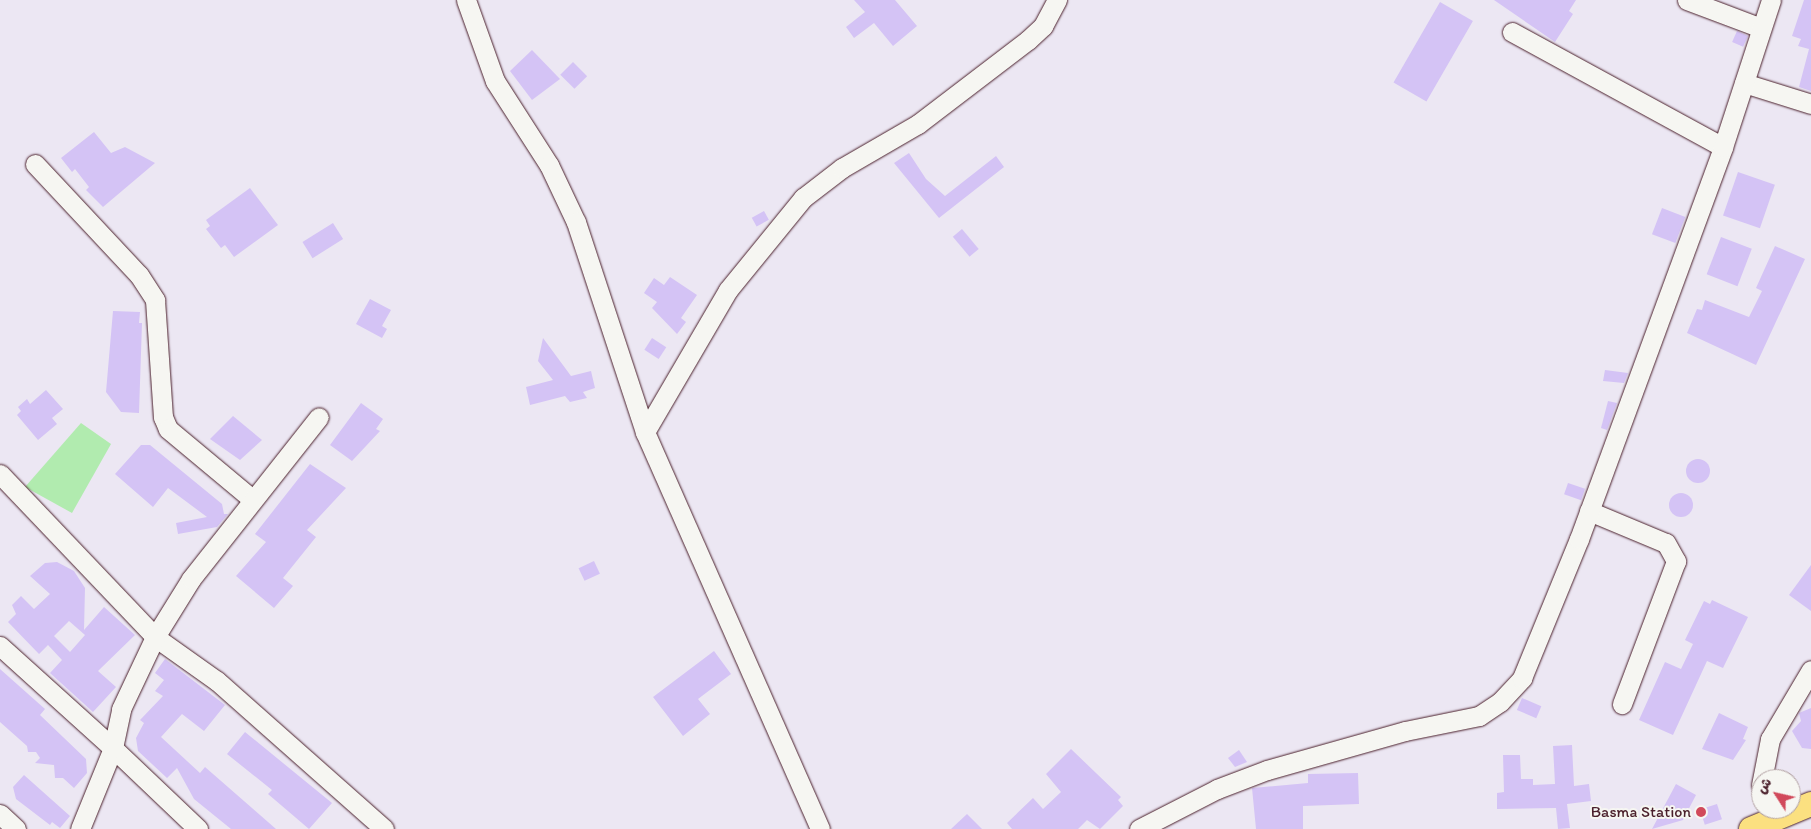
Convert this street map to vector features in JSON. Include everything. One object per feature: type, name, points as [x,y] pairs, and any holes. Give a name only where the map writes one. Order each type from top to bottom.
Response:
[{"type":"main road","points":[[1759,823],[1811,804]]},
{"type":"street","points":[[466,0],[495,81],[549,165],[576,222],[645,432],[820,829]]},
{"type":"street","points":[[645,432],[728,290],[803,198],[842,168],[918,124],[1028,40],[1043,26],[1057,0]]},
{"type":"street","points":[[1686,0],[1761,28]]},
{"type":"street","points":[[1139,829],[1241,778],[1490,710],[1522,678],[1589,511],[1722,147],[1771,0]]},
{"type":"street","points":[[1512,32],[1722,147]]},
{"type":"street","points":[[1744,84],[1811,104]]},
{"type":"street","points":[[35,164],[149,289],[158,310],[163,417],[168,429],[252,499]]},
{"type":"street","points":[[80,829],[113,748],[121,709],[155,637],[191,579],[252,499],[319,417]]},
{"type":"street","points":[[0,474],[155,637],[216,681],[384,829]]},
{"type":"street","points":[[1589,511],[1666,543],[1676,561],[1622,704]]},
{"type":"street","points":[[0,646],[113,748],[198,829]]},
{"type":"street","points":[[1764,769],[1770,739],[1811,670]]},
{"type":"street","points":[[0,814],[16,829]]},
{"type":"green space","points":[[81,423],[111,444],[72,513],[25,487]]},
{"type":"building","points":[[854,0],[895,0],[917,26],[893,46],[874,23],[854,38],[846,27],[865,12]]},
{"type":"building","points":[[1494,0],[1576,0],[1569,11],[1573,14],[1555,42]]},
{"type":"building","points":[[1804,0],[1811,0],[1811,91],[1799,87],[1809,49],[1798,46],[1801,39],[1792,36]]},
{"type":"building","points":[[1440,2],[1473,21],[1426,102],[1394,83]]},
{"type":"building","points":[[1737,31],[1748,36],[1743,47],[1732,42]]},
{"type":"building","points":[[532,50],[560,79],[532,100],[510,71]]},
{"type":"building","points":[[573,62],[587,76],[574,89],[560,75]]},
{"type":"building","points":[[94,132],[111,153],[125,147],[155,163],[103,207],[86,190],[89,187],[75,169],[72,172],[61,158]]},
{"type":"building","points":[[909,153],[926,179],[945,196],[996,156],[1004,167],[939,218],[894,163]]},
{"type":"building","points":[[1738,172],[1775,185],[1760,228],[1723,215]]},
{"type":"building","points":[[250,188],[278,225],[234,257],[225,245],[221,248],[206,229],[210,226],[206,220]]},
{"type":"building","points":[[1662,208],[1685,217],[1675,243],[1652,234]]},
{"type":"building","points":[[764,211],[769,220],[757,227],[752,218]]},
{"type":"building","points":[[333,223],[343,239],[313,258],[302,242]]},
{"type":"building","points":[[962,229],[979,249],[970,257],[953,237]]},
{"type":"building","points":[[1721,237],[1752,249],[1737,286],[1707,274]]},
{"type":"building","points":[[1775,246],[1805,259],[1756,365],[1687,333],[1697,309],[1702,310],[1705,300],[1749,317],[1762,291],[1756,288]]},
{"type":"building","points":[[670,277],[697,295],[681,318],[686,322],[677,334],[652,308],[657,302],[644,293],[654,278],[664,285]]},
{"type":"building","points":[[370,299],[391,310],[382,326],[387,329],[382,338],[356,324]]},
{"type":"building","points":[[113,311],[140,312],[139,323],[142,323],[139,413],[121,412],[106,392]]},
{"type":"building","points":[[543,338],[571,376],[591,371],[595,388],[583,392],[587,398],[570,402],[565,396],[530,405],[526,387],[553,380],[538,361]]},
{"type":"building","points":[[652,338],[666,347],[659,359],[644,350]]},
{"type":"building","points":[[1605,370],[1628,373],[1624,383],[1603,381]]},
{"type":"building","points":[[46,390],[63,409],[52,418],[57,424],[38,440],[17,415],[21,411],[18,407],[27,399],[30,404]]},
{"type":"building","points":[[1608,401],[1617,403],[1607,430],[1601,428]]},
{"type":"building","points":[[361,403],[383,419],[376,429],[380,431],[352,461],[330,445]]},
{"type":"building","points":[[233,416],[262,440],[240,460],[210,439]]},
{"type":"building","points":[[141,445],[150,445],[222,504],[224,514],[228,514],[217,527],[178,534],[176,523],[207,517],[168,488],[153,507],[115,474]]},
{"type":"building","points":[[1698,459],[1706,463],[1710,471],[1706,479],[1698,483],[1690,479],[1686,471],[1690,463]]},
{"type":"building","points":[[310,464],[346,488],[307,530],[316,537],[283,578],[293,586],[274,608],[236,576],[266,542],[255,534]]},
{"type":"building","points":[[1568,483],[1585,489],[1581,500],[1564,494]]},
{"type":"building","points":[[1681,493],[1686,494],[1692,500],[1692,510],[1686,516],[1681,517],[1676,516],[1670,510],[1669,505],[1670,500],[1676,494]]},
{"type":"building","points":[[594,561],[600,574],[585,581],[579,568]]},
{"type":"building","points":[[57,562],[74,571],[85,588],[84,630],[104,607],[135,635],[98,671],[116,687],[93,712],[50,673],[62,660],[48,645],[39,654],[8,622],[16,614],[12,605],[21,596],[34,609],[50,594],[30,576],[45,563]],"holes":[[[69,621],[85,635],[70,652],[54,636]]]},
{"type":"building","points":[[1811,565],[1811,611],[1789,595]]},
{"type":"building","points":[[1712,600],[1748,617],[1723,668],[1707,661],[1673,735],[1639,720],[1665,662],[1681,669],[1693,644],[1685,640],[1704,601],[1710,604]]},
{"type":"building","points":[[714,651],[731,674],[698,699],[710,714],[683,736],[653,697]]},
{"type":"building","points":[[165,659],[225,705],[204,731],[182,714],[161,737],[200,773],[205,767],[276,829],[231,829],[194,799],[177,768],[167,778],[138,751],[136,738],[144,723],[140,720],[163,696],[155,691],[164,680],[155,673]]},
{"type":"building","points":[[0,669],[45,709],[40,715],[86,759],[87,773],[74,788],[63,778],[55,778],[54,765],[35,763],[40,758],[36,752],[28,752],[27,746],[0,722]]},
{"type":"building","points":[[1522,698],[1541,706],[1536,718],[1517,710]]},
{"type":"building","points":[[1811,708],[1811,749],[1802,748],[1792,731],[1801,721],[1799,713]]},
{"type":"building","points":[[1719,713],[1748,727],[1743,739],[1746,740],[1733,760],[1702,749]]},
{"type":"building","points":[[245,732],[332,803],[309,829],[268,794],[272,790],[227,754]]},
{"type":"building","points":[[1572,745],[1574,786],[1589,784],[1591,801],[1567,804],[1570,828],[1558,829],[1556,808],[1497,809],[1497,793],[1504,792],[1503,755],[1520,755],[1521,779],[1533,779],[1533,785],[1555,784],[1553,746]]},
{"type":"building","points":[[1071,749],[1121,797],[1118,800],[1123,806],[1100,829],[1087,820],[1078,829],[1012,829],[1007,823],[1033,798],[1043,809],[1061,792],[1046,774]]},
{"type":"building","points":[[1239,750],[1247,762],[1235,767],[1228,758]]},
{"type":"building","points":[[1358,773],[1359,804],[1303,806],[1303,829],[1256,829],[1252,788],[1308,783],[1308,774]]},
{"type":"building","points":[[24,775],[70,816],[60,828],[52,822],[50,825],[16,799],[13,787]]},
{"type":"building","points":[[1676,784],[1696,795],[1683,820],[1652,829]]},
{"type":"building","points":[[1717,804],[1722,819],[1705,825],[1700,810]]},
{"type":"building","points":[[967,814],[982,829],[951,829]]},
{"type":"place","name":"Basma Station","points":[[1701,812]]}]
